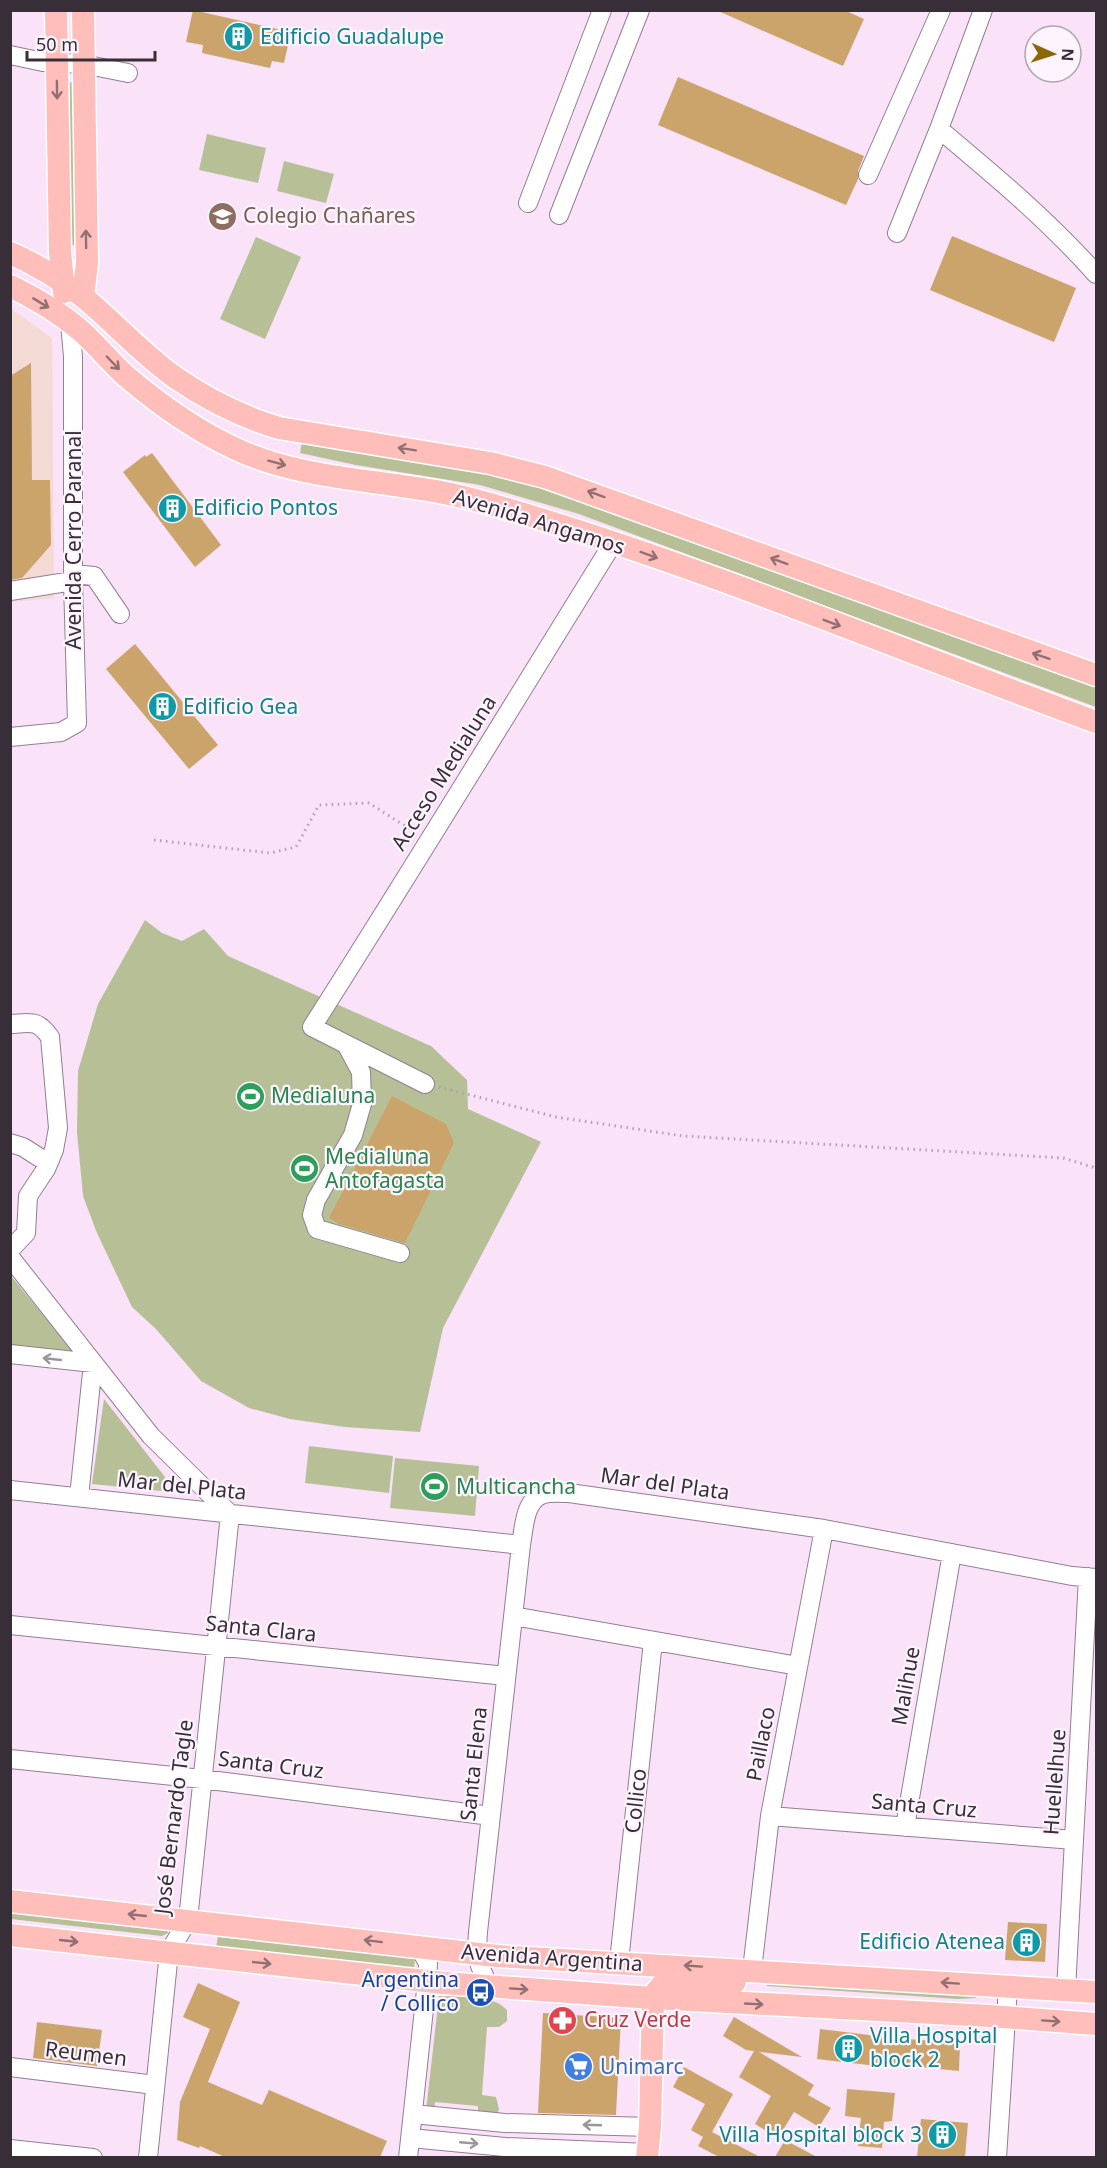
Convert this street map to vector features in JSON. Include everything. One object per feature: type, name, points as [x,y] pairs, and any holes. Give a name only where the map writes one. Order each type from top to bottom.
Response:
[{"type":"main road","name":"Avenida Cerro Paranal","points":[[56,10],[62,282],[76,326]]},
{"type":"main road","name":"Avenida Cerro Paranal","points":[[82,297],[87,263],[83,10]]},
{"type":"main road","name":"Avenida Angamos","points":[[10,253],[62,282],[82,297],[175,377],[214,401],[253,420],[279,428],[490,463],[545,477],[1096,675]]},
{"type":"main road","name":"Avenida Angamos","points":[[10,286],[76,326],[124,375],[167,409],[236,449],[280,464],[327,474],[431,490],[481,501],[613,543],[756,594],[1096,722]]},
{"type":"main road","name":"Avenida Argentina","points":[[10,1901],[476,1954],[1096,1992]]},
{"type":"main road","name":"Avenida Argentina","points":[[10,1935],[427,1981],[653,1998],[1096,2024]]},
{"type":"main road","points":[[648,2155],[653,1998],[663,1984],[736,1982],[748,1977],[752,1970]]},
{"type":"street","points":[[528,203],[602,10]]},
{"type":"street","points":[[559,215],[640,10]]},
{"type":"street","points":[[868,175],[941,10]]},
{"type":"street","points":[[897,233],[983,10]]},
{"type":"street","points":[[10,55],[43,62],[84,64],[128,73]]},
{"type":"street","points":[[939,129],[1066,239],[1096,274]]},
{"type":"street","name":"Avenida Cerro Paranal","points":[[10,737],[61,732],[77,723],[73,578],[74,357],[76,326],[82,297]]},
{"type":"street","name":"Acceso Medialuna","points":[[347,1046],[312,1027],[613,543]]},
{"type":"street","points":[[10,591],[94,576],[120,614]]},
{"type":"street","points":[[10,1024],[32,1022],[42,1025],[50,1037],[58,1128],[54,1150],[28,1196],[26,1233],[10,1250]]},
{"type":"street","points":[[347,1046],[425,1084]]},
{"type":"street","points":[[347,1046],[361,1072],[362,1104],[353,1135],[316,1200],[312,1215],[317,1229],[400,1253]]},
{"type":"street","points":[[10,1143],[23,1147],[48,1163]]},
{"type":"street","points":[[10,1257],[33,1283],[151,1436],[230,1514]]},
{"type":"street","points":[[10,1354],[93,1363]]},
{"type":"street","points":[[79,1497],[93,1363]]},
{"type":"street","name":"Mar del Plata","points":[[10,1490],[521,1545],[528,1509],[537,1497],[544,1493],[569,1493],[824,1528],[1072,1576],[1092,1577]]},
{"type":"street","name":"José Bernardo Tagle","points":[[148,2157],[169,1952],[188,1920],[230,1514]]},
{"type":"street","name":"Paillaco","points":[[752,1970],[770,1816],[824,1528]]},
{"type":"street","name":"Santa Elena","points":[[489,1986],[480,1969],[476,1954],[521,1545]]},
{"type":"street","name":"Malihue","points":[[904,1827],[952,1553]]},
{"type":"street","name":"Huellelhue","points":[[1066,1990],[1074,1840],[1089,1720],[1092,1577]]},
{"type":"street","points":[[513,1616],[798,1666]]},
{"type":"street","name":"Santa Clara","points":[[10,1625],[506,1676]]},
{"type":"street","name":"Collico","points":[[619,1962],[653,1641]]},
{"type":"street","name":"Santa Cruz","points":[[10,1759],[202,1779],[490,1815]]},
{"type":"street","name":"Santa Cruz","points":[[770,1816],[1074,1840]]},
{"type":"street","points":[[408,2157],[428,1963],[419,1947]]},
{"type":"street","points":[[997,2157],[1008,1987]]},
{"type":"street","name":"Reumen","points":[[11,2068],[155,2085]]},
{"type":"street","points":[[413,2114],[505,2122],[650,2127]]},
{"type":"street","points":[[410,2138],[505,2147],[648,2155]]},
{"type":"street","points":[[10,2148],[93,2157]]},
{"type":"path","points":[[154,840],[270,853],[296,847],[319,805],[369,803],[427,841]]},
{"type":"path","points":[[425,1084],[556,1117],[683,1136],[1063,1158],[1096,1168]]},
{"type":"shaded area","points":[[11,309],[52,338],[54,598],[11,602]]},
{"type":"green space","points":[[73,82],[75,246],[67,242],[66,83]]},
{"type":"green space","points":[[207,134],[266,148],[258,183],[199,170]]},
{"type":"green space","points":[[284,161],[334,174],[326,203],[277,191]]},
{"type":"green space","points":[[256,237],[301,257],[265,339],[220,319]]},
{"type":"green space","points":[[303,437],[538,482],[1096,684],[1096,707],[579,514],[480,485],[356,465],[300,453]]},
{"type":"green space","name":"Medialuna Antofagasta","points":[[145,920],[162,933],[182,941],[204,929],[228,956],[431,1046],[467,1080],[468,1109],[541,1142],[443,1328],[420,1432],[345,1427],[290,1419],[249,1408],[201,1381],[156,1329],[132,1307],[97,1233],[83,1196],[77,1132],[78,1071],[98,1004]]},
{"type":"green space","points":[[11,1276],[75,1354],[11,1346]]},
{"type":"green space","points":[[104,1399],[165,1477],[161,1491],[92,1484]]},
{"type":"green space","points":[[309,1446],[393,1456],[389,1493],[305,1483]]},
{"type":"green space","name":"Multicancha","points":[[395,1458],[479,1466],[475,1516],[390,1508]]},
{"type":"green space","points":[[11,1909],[169,1930],[162,1936],[11,1919]]},
{"type":"green space","points":[[218,1937],[415,1958],[414,1968],[216,1947]]},
{"type":"green space","points":[[765,1980],[976,1992],[976,1998],[958,1999],[767,1986]]},
{"type":"green space","points":[[439,1996],[485,1999],[507,2010],[507,2021],[499,2027],[487,2027],[482,2095],[496,2097],[499,2109],[496,2117],[478,2117],[478,2106],[435,2102],[434,2113],[426,2111]]},
{"type":"building","name":"Edificio Guadalupe","points":[[193,10],[291,32],[284,63],[272,61],[270,68],[202,53],[203,45],[186,42]]},
{"type":"building","points":[[716,10],[844,10],[864,19],[843,66]]},
{"type":"building","points":[[678,77],[864,156],[858,171],[858,179],[846,205],[658,125]]},
{"type":"building","points":[[952,236],[1076,288],[1054,342],[930,290]]},
{"type":"building","points":[[31,363],[32,480],[50,480],[51,545],[22,578],[10,580],[10,376]]},
{"type":"building","name":"Edificio Pontos","points":[[152,453],[221,545],[195,567],[123,472],[145,455],[146,457]]},
{"type":"building","name":"Edificio Gea","points":[[135,644],[218,745],[189,769],[106,669]]},
{"type":"building","points":[[392,1096],[446,1124],[454,1143],[405,1243],[339,1224],[329,1218]]},
{"type":"building","name":"Edificio Atenea","points":[[1008,1922],[1047,1924],[1045,1962],[1005,1960]]},
{"type":"building","points":[[198,1983],[240,2002],[208,2082],[262,2105],[269,2090],[387,2141],[380,2157],[225,2157],[200,2146],[199,2148],[177,2140],[180,2102],[210,2029],[183,2017]]},
{"type":"building","name":"Unimarc","points":[[543,2013],[621,2018],[616,2115],[538,2113]]},
{"type":"building","points":[[734,2017],[802,2057],[759,2052],[814,2085],[808,2095],[831,2108],[819,2127],[794,2112],[778,2138],[755,2124],[771,2096],[739,2077],[754,2051],[746,2050],[723,2036]]},
{"type":"building","points":[[37,2022],[102,2030],[97,2066],[33,2058]]},
{"type":"building","points":[[820,2029],[960,2043],[959,2071],[878,2063],[877,2066],[817,2059]]},
{"type":"building","points":[[684,2067],[733,2094],[712,2132],[760,2157],[719,2157],[698,2146],[703,2137],[691,2130],[705,2104],[673,2087]]},
{"type":"building","points":[[847,2089],[895,2093],[892,2121],[884,2122],[882,2148],[858,2146],[861,2118],[845,2116]]},
{"type":"building","name":"Villa Hospital block 3","points":[[921,2119],[968,2123],[965,2157],[917,2157]]},
{"type":"building","points":[[785,2140],[817,2157],[775,2157]]},
{"type":"place","name":"Edificio Guadalupe","points":[[239,37]]},
{"type":"place","name":"Colegio Chañares","points":[[222,216]]},
{"type":"place","name":"Edificio Pontos","points":[[172,508]]},
{"type":"place","name":"Edificio Gea","points":[[162,707]]},
{"type":"place","name":"Medialuna","points":[[250,1096]]},
{"type":"place","name":"Medialuna Antofagasta","points":[[304,1169]]},
{"type":"place","name":"Multicancha","points":[[435,1487]]},
{"type":"place","name":"Edificio Atenea","points":[[1026,1942]]},
{"type":"place","name":"Argentina / Collico","points":[[480,1992]]},
{"type":"place","name":"Cruz Verde","points":[[563,2020]]},
{"type":"place","name":"Villa Hospital block 2","points":[[849,2048]]},
{"type":"place","name":"Unimarc","points":[[579,2067]]},
{"type":"place","name":"Villa Hospital block 3","points":[[943,2135]]}]
